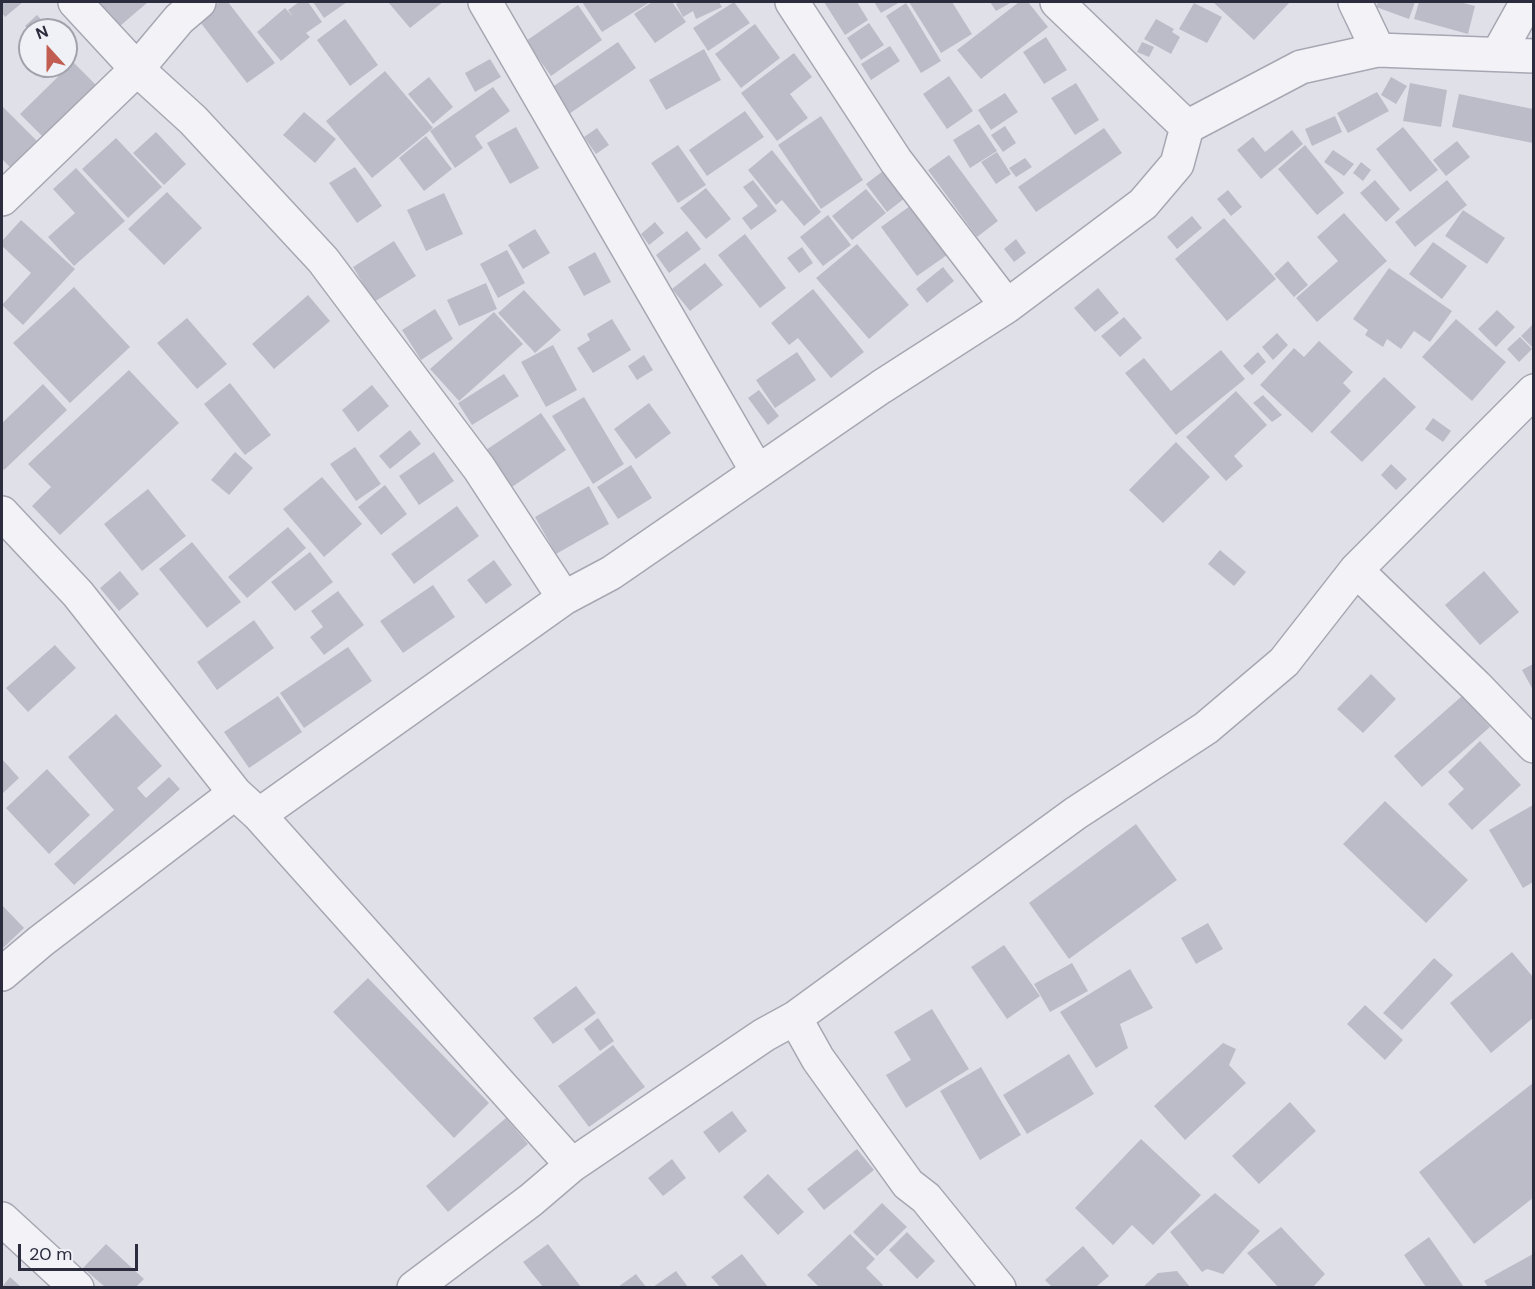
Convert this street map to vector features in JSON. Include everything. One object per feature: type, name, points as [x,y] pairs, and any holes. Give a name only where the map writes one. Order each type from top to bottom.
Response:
[{"type":"street","points":[[75,2],[137,69],[193,120],[323,260],[478,468],[564,598]]},
{"type":"street","points":[[2,199],[137,69],[179,19],[199,2]]},
{"type":"street","points":[[485,2],[757,471]]},
{"type":"street","points":[[792,2],[897,161],[1007,306]]},
{"type":"street","points":[[1057,2],[1187,127]]},
{"type":"street","points":[[1355,2],[1378,50]]},
{"type":"street","points":[[1498,54],[1527,2]]},
{"type":"street","points":[[259,815],[564,598],[611,573],[757,471],[1007,306],[1143,204],[1177,164],[1187,127],[1301,67],[1378,50],[1533,56]]},
{"type":"street","points":[[414,1287],[531,1200],[572,1165],[764,1035],[795,1018],[1076,813],[1206,728],[1284,662],[1356,570],[1533,391]]},
{"type":"street","points":[[2,513],[78,594],[235,793],[259,815],[572,1165]]},
{"type":"street","points":[[1356,570],[1476,686],[1533,746]]},
{"type":"street","points":[[2,974],[41,940],[235,793]]},
{"type":"street","points":[[795,1018],[818,1059],[908,1184],[926,1198],[999,1287]]},
{"type":"street","points":[[2,1219],[76,1287]]},
{"type":"building","points":[[2,2],[23,2],[5,17],[2,13]]},
{"type":"building","points":[[98,2],[148,2],[120,26]]},
{"type":"building","points":[[220,2],[228,2],[275,63],[247,83],[197,18]]},
{"type":"building","points":[[299,2],[308,2],[322,22],[306,33],[310,37],[281,61],[257,32],[285,8],[294,18],[288,10]]},
{"type":"building","points":[[313,2],[347,2],[324,18]]},
{"type":"building","points":[[388,2],[443,2],[410,28]]},
{"type":"building","points":[[582,2],[650,2],[602,32]]},
{"type":"building","points":[[652,2],[672,2],[686,22],[655,43],[634,14]]},
{"type":"building","points":[[680,2],[719,2],[722,7],[696,19],[693,11],[683,17],[676,4]]},
{"type":"building","points":[[734,2],[750,23],[708,51],[693,28]]},
{"type":"building","points":[[824,2],[857,2],[868,20],[845,35]]},
{"type":"building","points":[[874,2],[900,2],[881,13]]},
{"type":"building","points":[[909,2],[952,2],[972,34],[941,53]]},
{"type":"building","points":[[990,2],[1012,2],[996,11]]},
{"type":"building","points":[[1019,2],[1028,2],[1048,27],[981,79],[957,50]]},
{"type":"building","points":[[1213,2],[1290,2],[1254,40]]},
{"type":"building","points":[[1378,2],[1415,2],[1409,19],[1376,7]]},
{"type":"building","points":[[1419,2],[1459,2],[1475,6],[1468,34],[1414,19]]},
{"type":"building","points":[[906,3],[941,61],[921,73],[886,16]]},
{"type":"building","points":[[1194,3],[1222,17],[1207,43],[1179,29]]},
{"type":"building","points":[[578,5],[602,40],[551,76],[526,41]]},
{"type":"building","points":[[345,19],[378,65],[350,86],[317,40]]},
{"type":"building","points":[[1156,19],[1174,29],[1172,32],[1180,37],[1171,54],[1144,39]]},
{"type":"building","points":[[869,23],[884,45],[861,60],[847,38]]},
{"type":"building","points":[[755,24],[780,58],[741,88],[715,54]]},
{"type":"building","points":[[1046,37],[1067,70],[1044,84],[1023,52]]},
{"type":"building","points":[[618,42],[636,68],[569,114],[551,88]]},
{"type":"building","points":[[1142,42],[1154,47],[1149,57],[1137,52]]},
{"type":"building","points":[[890,46],[900,61],[871,80],[861,64]]},
{"type":"building","points":[[704,49],[721,80],[666,110],[649,80]]},
{"type":"building","points":[[794,53],[812,77],[790,94],[808,118],[777,141],[741,93]]},
{"type":"building","points":[[490,59],[501,77],[475,92],[465,73]]},
{"type":"building","points":[[78,67],[98,87],[45,139],[20,114],[57,78],[78,78]]},
{"type":"building","points":[[385,71],[433,128],[372,178],[326,121]]},
{"type":"building","points":[[949,76],[973,111],[947,129],[923,94]]},
{"type":"building","points":[[429,77],[453,107],[433,124],[408,94]]},
{"type":"building","points":[[1391,77],[1407,86],[1396,104],[1381,95]]},
{"type":"building","points":[[1076,83],[1099,120],[1075,135],[1051,98]]},
{"type":"building","points":[[1410,83],[1447,90],[1441,127],[1403,121]]},
{"type":"building","points":[[493,87],[510,111],[475,136],[483,148],[455,168],[430,131]]},
{"type":"building","points":[[1377,92],[1389,111],[1348,133],[1337,113]]},
{"type":"building","points":[[1005,93],[1018,112],[991,130],[978,110]]},
{"type":"building","points":[[1459,94],[1533,109],[1533,143],[1452,127]]},
{"type":"building","points":[[2,106],[37,141],[11,168],[2,159]]},
{"type":"building","points":[[745,111],[764,137],[707,176],[689,150]]},
{"type":"building","points":[[304,112],[336,139],[315,163],[283,135]]},
{"type":"building","points":[[821,116],[863,180],[821,209],[778,145]]},
{"type":"building","points":[[1335,116],[1342,132],[1312,146],[1305,129]]},
{"type":"building","points":[[979,124],[997,151],[970,168],[953,140]]},
{"type":"building","points":[[1005,126],[1016,143],[1003,152],[991,135]]},
{"type":"building","points":[[516,127],[539,168],[510,184],[487,143]]},
{"type":"building","points":[[1403,127],[1438,170],[1410,192],[1376,149]]},
{"type":"building","points":[[597,128],[609,145],[596,154],[584,137]]},
{"type":"building","points":[[1104,128],[1122,153],[1036,212],[1018,187]]},
{"type":"building","points":[[1292,130],[1303,144],[1261,179],[1237,150],[1253,137],[1265,152]]},
{"type":"building","points":[[156,132],[186,164],[164,185],[133,153]]},
{"type":"building","points":[[426,136],[452,169],[424,191],[399,158]]},
{"type":"building","points":[[116,138],[162,187],[128,218],[82,169]]},
{"type":"building","points":[[1457,141],[1470,157],[1446,176],[1433,160]]},
{"type":"building","points":[[678,145],[706,185],[678,203],[651,163]]},
{"type":"building","points":[[1305,145],[1344,193],[1317,215],[1278,169]]},
{"type":"building","points":[[772,150],[821,212],[804,226],[782,200],[776,205],[748,170]]},
{"type":"building","points":[[1333,150],[1354,164],[1344,176],[1324,162]]},
{"type":"building","points":[[997,152],[1011,174],[996,184],[981,162]]},
{"type":"building","points":[[949,155],[998,221],[977,237],[928,170]]},
{"type":"building","points":[[1025,158],[1032,167],[1016,177],[1009,168]]},
{"type":"building","points":[[1361,162],[1371,170],[1363,181],[1353,173]]},
{"type":"building","points":[[355,167],[382,206],[357,223],[329,183]]},
{"type":"building","points":[[76,168],[125,221],[74,266],[48,237],[75,213],[53,189]]},
{"type":"building","points":[[883,171],[905,198],[887,212],[866,184]]},
{"type":"building","points":[[753,180],[777,211],[751,230],[742,218],[758,206],[743,187]]},
{"type":"building","points":[[1375,180],[1400,209],[1386,222],[1360,193]]},
{"type":"building","points":[[1447,180],[1467,205],[1415,247],[1395,222]]},
{"type":"building","points":[[706,188],[731,219],[706,239],[680,208]]},
{"type":"building","points":[[866,189],[886,213],[852,240],[832,216]]},
{"type":"building","points":[[1228,190],[1242,207],[1231,216],[1217,199]]},
{"type":"building","points":[[167,192],[202,228],[164,265],[128,229]]},
{"type":"building","points":[[444,193],[463,234],[426,251],[407,210]]},
{"type":"building","points":[[910,206],[947,255],[917,276],[881,227]]},
{"type":"building","points":[[1463,210],[1505,238],[1487,264],[1445,236]]},
{"type":"building","points":[[1344,213],[1387,261],[1317,322],[1296,298],[1338,261],[1317,237]]},
{"type":"building","points":[[828,215],[851,245],[823,266],[800,237]]},
{"type":"building","points":[[1192,216],[1202,228],[1177,249],[1167,237]]},
{"type":"building","points":[[1224,218],[1276,279],[1227,321],[1175,259]]},
{"type":"building","points":[[21,220],[75,269],[23,325],[2,305],[31,273],[2,246],[2,241]]},
{"type":"building","points":[[655,222],[664,233],[649,245],[641,234]]},
{"type":"building","points":[[535,229],[550,253],[523,269],[508,245]]},
{"type":"building","points":[[687,231],[701,249],[669,273],[656,255]]},
{"type":"building","points":[[745,234],[786,288],[760,308],[718,255]]},
{"type":"building","points":[[1016,239],[1026,253],[1014,262],[1004,249]]},
{"type":"building","points":[[394,241],[416,276],[374,302],[353,267]]},
{"type":"building","points":[[1433,242],[1467,266],[1442,299],[1409,274]]},
{"type":"building","points":[[857,244],[909,305],[869,339],[816,278]]},
{"type":"building","points":[[802,247],[813,263],[799,273],[787,258]]},
{"type":"building","points":[[507,250],[525,283],[498,298],[480,264]]},
{"type":"building","points":[[595,252],[611,282],[584,296],[568,267]]},
{"type":"building","points":[[1288,261],[1308,285],[1294,297],[1274,274]]},
{"type":"building","points":[[705,263],[723,285],[690,311],[672,289]]},
{"type":"building","points":[[943,267],[954,281],[927,303],[916,289]]},
{"type":"building","points":[[1389,268],[1452,311],[1430,342],[1414,331],[1401,349],[1387,339],[1383,347],[1365,335],[1368,330],[1353,319]]},
{"type":"building","points":[[486,283],[497,309],[459,326],[447,300]]},
{"type":"building","points":[[74,287],[130,347],[70,403],[13,343]]},
{"type":"building","points":[[1098,288],[1119,313],[1095,332],[1074,308]]},
{"type":"building","points":[[813,289],[864,352],[831,378],[798,338],[789,345],[771,323]]},
{"type":"building","points":[[524,290],[561,330],[535,353],[498,313]]},
{"type":"building","points":[[308,295],[330,321],[274,369],[252,344]]},
{"type":"building","points":[[435,309],[453,339],[421,360],[402,330]]},
{"type":"building","points":[[1497,310],[1515,327],[1496,347],[1478,329]]},
{"type":"building","points":[[494,312],[523,344],[459,401],[430,369]]},
{"type":"building","points":[[1124,317],[1142,338],[1120,357],[1101,336]]},
{"type":"building","points":[[187,318],[227,364],[197,389],[157,343]]},
{"type":"building","points":[[612,319],[631,350],[593,373],[577,348],[590,340],[587,334]]},
{"type":"building","points":[[1456,319],[1506,362],[1472,401],[1422,357]]},
{"type":"building","points":[[1533,324],[1533,348],[1521,336]]},
{"type":"building","points":[[1277,333],[1288,345],[1273,360],[1262,347]]},
{"type":"building","points":[[1520,337],[1532,349],[1519,362],[1507,349]]},
{"type":"building","points":[[1319,341],[1353,372],[1343,383],[1351,391],[1312,433],[1260,385],[1294,348],[1304,357]]},
{"type":"building","points":[[553,345],[577,390],[546,407],[521,362]]},
{"type":"building","points":[[1221,350],[1245,379],[1176,435],[1125,373],[1144,358],[1171,391]]},
{"type":"building","points":[[797,352],[816,380],[775,408],[756,380]]},
{"type":"building","points":[[1258,352],[1266,362],[1252,375],[1243,366]]},
{"type":"building","points":[[644,355],[653,370],[637,380],[628,366]]},
{"type":"building","points":[[129,370],[179,423],[60,535],[32,506],[51,487],[28,464]]},
{"type":"building","points":[[504,374],[519,396],[472,425],[458,403]]},
{"type":"building","points":[[1384,377],[1416,407],[1362,462],[1330,432]]},
{"type":"building","points":[[230,383],[271,435],[245,455],[204,404]]},
{"type":"building","points":[[43,384],[67,410],[4,470],[2,467],[2,423]]},
{"type":"building","points":[[372,385],[389,406],[358,432],[342,410]]},
{"type":"building","points":[[759,390],[779,416],[768,425],[748,398]]},
{"type":"building","points":[[1236,391],[1267,425],[1234,456],[1243,466],[1226,481],[1186,437]]},
{"type":"building","points":[[1263,395],[1282,415],[1272,422],[1253,403]]},
{"type":"building","points":[[584,397],[624,464],[593,484],[552,416]]},
{"type":"building","points":[[649,403],[671,433],[636,459],[614,429]]},
{"type":"building","points":[[541,413],[566,450],[512,487],[486,450]]},
{"type":"building","points":[[1433,418],[1451,431],[1443,442],[1425,429]]},
{"type":"building","points":[[410,430],[421,444],[390,469],[379,456]]},
{"type":"building","points":[[1176,442],[1210,477],[1163,523],[1129,490]]},
{"type":"building","points":[[355,447],[381,484],[356,501],[330,464]]},
{"type":"building","points":[[235,452],[253,468],[229,495],[211,480]]},
{"type":"building","points":[[434,452],[454,481],[419,505],[399,476]]},
{"type":"building","points":[[1391,464],[1407,479],[1396,490],[1381,475]]},
{"type":"building","points":[[631,465],[652,498],[618,519],[597,487]]},
{"type":"building","points":[[322,477],[362,524],[324,557],[283,509]]},
{"type":"building","points":[[385,485],[407,514],[381,535],[358,507]]},
{"type":"building","points":[[589,486],[609,524],[556,554],[535,517]]},
{"type":"building","points":[[148,489],[186,536],[142,571],[104,524]]},
{"type":"building","points":[[457,506],[479,536],[414,584],[391,554]]},
{"type":"building","points":[[288,527],[306,548],[247,598],[228,577]]},
{"type":"building","points":[[192,542],[241,602],[207,628],[159,569]]},
{"type":"building","points":[[1220,550],[1246,572],[1234,586],[1208,564]]},
{"type":"building","points":[[310,552],[333,582],[295,611],[271,582]]},
{"type":"building","points":[[494,560],[512,585],[486,604],[467,580]]},
{"type":"building","points":[[120,571],[139,594],[119,611],[100,588]]},
{"type":"building","points":[[1484,571],[1519,612],[1480,645],[1445,605]]},
{"type":"building","points":[[433,585],[455,617],[403,653],[380,621]]},
{"type":"building","points":[[338,591],[364,625],[324,655],[310,637],[323,627],[311,611]]},
{"type":"building","points":[[254,620],[274,648],[217,690],[197,662]]},
{"type":"building","points":[[55,645],[76,668],[28,712],[6,688]]},
{"type":"building","points":[[348,647],[372,681],[304,728],[280,693]]},
{"type":"building","points":[[1533,664],[1533,690],[1522,670]]},
{"type":"building","points":[[1371,674],[1396,699],[1363,733],[1337,709]]},
{"type":"building","points":[[278,696],[302,732],[249,768],[224,732]]},
{"type":"building","points":[[1462,696],[1490,727],[1422,787],[1394,756]]},
{"type":"building","points":[[116,714],[162,766],[137,788],[146,798],[169,777],[180,789],[74,885],[54,864],[114,810],[68,757]]},
{"type":"building","points":[[1480,741],[1521,785],[1472,830],[1448,804],[1464,789],[1448,772]]},
{"type":"building","points":[[2,759],[19,778],[2,794]]},
{"type":"building","points":[[47,769],[90,815],[49,854],[6,808]]},
{"type":"building","points":[[1385,801],[1468,880],[1426,923],[1343,844]]},
{"type":"building","points":[[1533,805],[1533,882],[1523,888],[1489,830]]},
{"type":"building","points":[[1136,824],[1177,880],[1069,959],[1029,903]]},
{"type":"building","points":[[2,905],[24,928],[2,949]]},
{"type":"building","points":[[1208,923],[1223,949],[1196,964],[1181,938]]},
{"type":"building","points":[[1004,945],[1040,996],[1007,1019],[971,967]]},
{"type":"building","points":[[1512,952],[1533,977],[1533,1018],[1491,1053],[1450,1003]]},
{"type":"building","points":[[1434,958],[1453,975],[1402,1030],[1383,1013]]},
{"type":"building","points":[[1072,963],[1088,991],[1050,1012],[1034,984]]},
{"type":"building","points":[[1130,969],[1153,1008],[1120,1024],[1128,1048],[1096,1068],[1060,1012]]},
{"type":"building","points":[[368,978],[489,1103],[454,1138],[333,1012]]},
{"type":"building","points":[[576,986],[596,1013],[553,1044],[533,1018]]},
{"type":"building","points":[[1365,1005],[1403,1040],[1385,1060],[1347,1024]]},
{"type":"building","points":[[932,1009],[969,1069],[906,1108],[886,1075],[911,1060],[894,1032]]},
{"type":"building","points":[[598,1018],[614,1041],[600,1051],[584,1029]]},
{"type":"building","points":[[1223,1043],[1236,1049],[1229,1065],[1246,1083],[1185,1140],[1154,1106]]},
{"type":"building","points":[[613,1045],[645,1087],[589,1127],[558,1086]]},
{"type":"building","points":[[1069,1054],[1094,1094],[1027,1134],[1003,1095]]},
{"type":"building","points":[[981,1067],[1021,1135],[980,1160],[940,1091]]},
{"type":"building","points":[[1533,1083],[1533,1198],[1474,1244],[1419,1172]]},
{"type":"building","points":[[1290,1102],[1316,1131],[1259,1184],[1232,1156]]},
{"type":"building","points":[[732,1111],[747,1131],[719,1153],[703,1132]]},
{"type":"building","points":[[506,1118],[528,1144],[448,1212],[426,1186]]},
{"type":"building","points":[[1141,1139],[1201,1195],[1153,1245],[1132,1225],[1113,1245],[1075,1208]]},
{"type":"building","points":[[857,1149],[874,1170],[824,1210],[807,1189]]},
{"type":"building","points":[[672,1159],[686,1178],[663,1196],[648,1178]]},
{"type":"building","points":[[768,1174],[804,1212],[778,1235],[743,1197]]},
{"type":"building","points":[[1215,1193],[1260,1231],[1223,1274],[1207,1269],[1202,1272],[1170,1232]]},
{"type":"building","points":[[882,1203],[907,1227],[877,1256],[853,1232]]},
{"type":"building","points":[[1281,1227],[1325,1274],[1313,1287],[1278,1287],[1247,1253]]},
{"type":"building","points":[[907,1232],[935,1261],[917,1279],[889,1250]]},
{"type":"building","points":[[850,1234],[875,1259],[866,1268],[883,1285],[881,1287],[819,1287],[807,1275]]},
{"type":"building","points":[[1429,1237],[1464,1287],[1426,1287],[1404,1255]]},
{"type":"building","points":[[106,1244],[144,1279],[136,1287],[105,1287],[83,1268]]},
{"type":"building","points":[[548,1244],[581,1287],[543,1287],[523,1262]]},
{"type":"building","points":[[1083,1246],[1109,1276],[1096,1287],[1052,1287],[1045,1280]]},
{"type":"building","points":[[742,1254],[768,1287],[720,1287],[711,1277]]},
{"type":"building","points":[[1533,1254],[1533,1287],[1488,1287],[1484,1281]]},
{"type":"building","points":[[676,1271],[688,1287],[653,1287]]},
{"type":"building","points":[[1177,1271],[1190,1287],[1143,1287],[1158,1273]]},
{"type":"building","points":[[636,1274],[646,1287],[618,1287]]},
{"type":"building","points":[[10,1277],[21,1287],[2,1287]]}]
